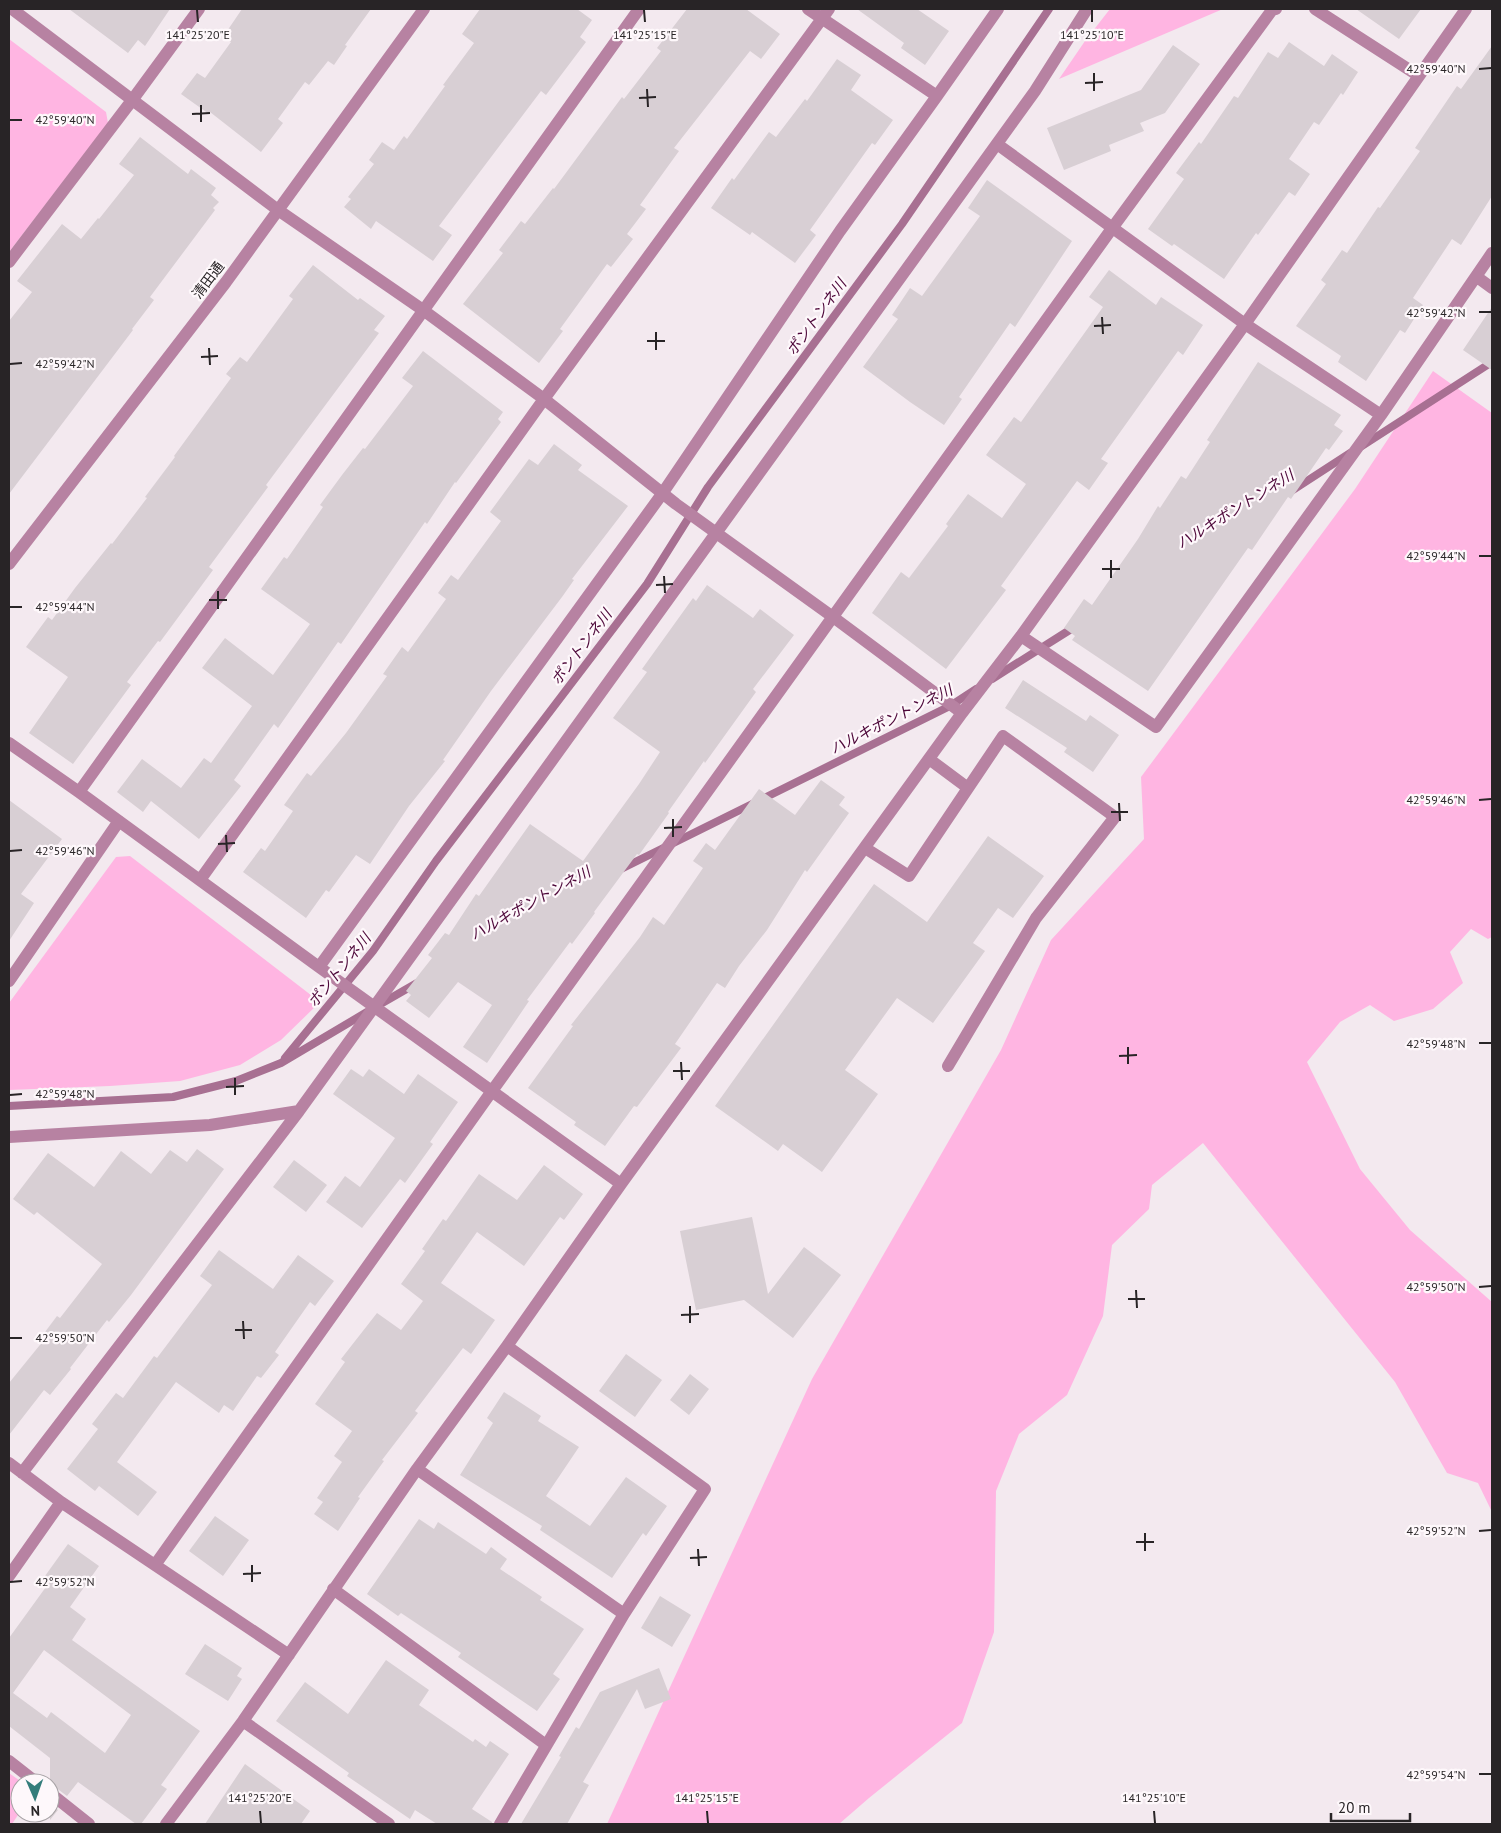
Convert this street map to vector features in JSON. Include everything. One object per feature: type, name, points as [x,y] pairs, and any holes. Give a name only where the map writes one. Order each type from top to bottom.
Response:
[{"type":"street","points":[[12,9],[278,210],[423,310],[544,399],[662,494],[834,617],[962,713]]},
{"type":"street","points":[[9,262],[199,9]]},
{"type":"street","name":"清田通","points":[[9,564],[226,282],[424,9]]},
{"type":"street","points":[[79,792],[639,9]]},
{"type":"street","points":[[808,9],[825,14],[937,96]]},
{"type":"street","points":[[319,967],[662,494],[840,231],[998,9]]},
{"type":"street","points":[[22,1473],[299,1111],[711,530],[1035,91],[1087,9]]},
{"type":"street","points":[[155,1565],[492,1091],[1113,227],[1272,10],[1276,9]]},
{"type":"street","points":[[1314,9],[1419,76]]},
{"type":"street","points":[[166,1824],[243,1721],[333,1589],[508,1346],[621,1184],[962,713],[1021,636],[1245,324],[1466,9]]},
{"type":"street","points":[[200,880],[544,399],[825,14]]},
{"type":"street","points":[[997,144],[1245,324],[1381,415]]},
{"type":"street","points":[[1021,636],[1156,727],[1381,415],[1492,253]]},
{"type":"street","points":[[1477,276],[1492,288]]},
{"type":"street","points":[[865,848],[909,876],[1003,736],[1115,817],[1036,918],[948,1066]]},
{"type":"street","points":[[9,743],[621,1184]]},
{"type":"street","points":[[929,759],[968,788]]},
{"type":"street","points":[[9,981],[119,821]]},
{"type":"street","points":[[9,1137],[210,1125],[299,1111]]},
{"type":"street","points":[[500,1824],[624,1614],[705,1489],[508,1346]]},
{"type":"street","points":[[9,1463],[61,1502],[289,1655]]},
{"type":"street","points":[[417,1470],[624,1614]]},
{"type":"street","points":[[9,1576],[61,1502]]},
{"type":"street","points":[[333,1589],[546,1745]]},
{"type":"street","points":[[243,1721],[389,1824]]},
{"type":"street","points":[[9,1761],[24,1773]]},
{"type":"street","points":[[60,1801],[89,1824]]},
{"type":"shaded area","points":[[1110,9],[1223,9],[1059,79]]},
{"type":"shaded area","points":[[9,39],[106,112],[108,123],[9,252]]},
{"type":"shaded area","points":[[1433,371],[1492,413],[1492,937],[1488,939],[1471,929],[1450,952],[1463,983],[1433,1009],[1394,1021],[1370,1005],[1340,1022],[1307,1062],[1360,1169],[1410,1230],[1492,1302],[1492,1512],[1478,1483],[1447,1473],[1395,1382],[1203,1143],[1152,1185],[1149,1209],[1112,1245],[1103,1316],[1067,1395],[1019,1434],[996,1491],[994,1632],[962,1723],[839,1824],[607,1824],[812,1379],[1001,1050],[1051,940],[1144,839],[1141,777],[1355,489]]},
{"type":"shaded area","points":[[130,856],[320,1002],[281,1040],[240,1065],[180,1081],[9,1090],[9,1003],[116,857]]},
{"type":"shaded area","points":[[9,1773],[10,1823],[13,1823],[9,1824]]},
{"type":"building","points":[[69,9],[170,9],[145,46],[138,40],[128,53]]},
{"type":"building","points":[[242,9],[371,9],[345,45],[347,46],[334,65],[328,61],[309,85],[305,82],[278,119],[283,123],[261,152],[210,112],[209,114],[181,94],[197,73],[205,78],[231,42],[223,37]]},
{"type":"building","points":[[480,9],[577,9],[592,20],[580,37],[586,42],[546,95],[541,91],[439,226],[452,235],[433,261],[376,221],[371,229],[344,207],[351,199],[348,197],[374,164],[369,160],[382,142],[394,150],[404,136],[407,139],[445,86],[443,85],[474,43],[462,34]]},
{"type":"building","points":[[687,9],[746,9],[780,34],[761,59],[750,51],[674,148],[679,151],[640,205],[646,209],[627,234],[633,239],[611,267],[607,264],[560,329],[563,331],[539,363],[463,304],[503,253],[499,250],[521,221],[525,224],[554,189],[622,97],[624,99],[661,51],[657,48]]},
{"type":"building","points":[[857,9],[917,9],[949,31],[925,65],[901,48],[904,43]]},
{"type":"building","points":[[1356,9],[1421,9],[1399,39]]},
{"type":"building","points":[[1289,42],[1324,66],[1332,54],[1358,72],[1343,95],[1341,93],[1319,125],[1314,122],[1289,159],[1310,174],[1295,196],[1289,192],[1258,235],[1256,233],[1224,279],[1174,244],[1172,246],[1148,229],[1184,179],[1176,173],[1199,142],[1201,144],[1234,96],[1238,98],[1268,52],[1278,58]]},
{"type":"building","points":[[1173,45],[1200,64],[1165,113],[1140,123],[1144,131],[1109,145],[1111,151],[1064,170],[1047,128],[1141,90]]},
{"type":"building","points":[[1492,46],[1492,196],[1461,245],[1452,239],[1413,298],[1423,305],[1405,333],[1400,330],[1366,381],[1338,362],[1341,356],[1296,326],[1326,284],[1321,280],[1342,250],[1347,253],[1378,207],[1380,208],[1420,151],[1415,148],[1457,86],[1461,89]]},
{"type":"building","points":[[837,59],[861,75],[851,90],[893,120],[875,145],[872,143],[810,230],[816,235],[795,263],[752,232],[750,235],[711,208],[732,178],[734,180],[769,132],[776,137],[805,99],[807,101]]},
{"type":"building","points":[[140,137],[188,174],[191,169],[216,188],[211,195],[219,202],[150,297],[154,300],[133,330],[9,494],[9,321],[32,292],[17,281],[62,224],[81,239],[99,219],[134,175],[119,164]]},
{"type":"building","points":[[987,180],[1072,241],[1015,327],[1010,323],[959,397],[962,399],[944,425],[863,367],[898,319],[892,315],[910,288],[922,296],[980,216],[968,208]]},
{"type":"building","points":[[313,265],[358,300],[360,298],[385,316],[374,330],[379,333],[266,485],[268,487],[209,567],[213,570],[160,642],[158,641],[127,682],[131,685],[73,764],[29,733],[68,677],[26,647],[48,617],[52,620],[75,588],[147,498],[145,497],[231,378],[226,374],[240,357],[247,362],[293,299],[289,296]]},
{"type":"building","points":[[1109,270],[1156,305],[1161,297],[1203,325],[1183,355],[1178,351],[1101,459],[1108,463],[1089,490],[1077,481],[1001,586],[1006,590],[946,669],[872,613],[901,572],[909,578],[948,526],[946,524],[968,494],[1002,518],[1026,484],[986,455],[1014,417],[1021,422],[1103,307],[1089,297]]},
{"type":"building","points":[[1492,307],[1492,370],[1463,350]]},
{"type":"building","points":[[423,351],[503,412],[498,419],[501,422],[455,482],[427,524],[425,522],[341,644],[338,642],[278,728],[274,724],[234,780],[241,786],[199,839],[151,801],[143,812],[117,792],[142,759],[181,788],[204,758],[211,763],[252,706],[202,668],[225,638],[273,675],[310,624],[261,589],[284,557],[287,559],[323,507],[320,505],[342,475],[363,448],[365,449],[413,386],[402,378]]},
{"type":"building","points":[[1258,362],[1341,415],[1334,425],[1343,431],[1329,450],[1326,448],[1291,499],[1288,497],[1252,550],[1248,548],[1148,691],[1072,640],[1075,636],[1064,628],[1084,599],[1092,605],[1138,539],[1158,506],[1160,508],[1181,476],[1186,479],[1210,442],[1207,440]]},
{"type":"building","points":[[554,444],[582,465],[578,470],[628,506],[572,579],[574,580],[562,597],[491,691],[443,760],[445,761],[409,806],[370,864],[356,855],[329,892],[326,890],[306,918],[243,872],[261,848],[265,851],[293,811],[284,805],[307,773],[311,776],[346,733],[387,676],[383,674],[402,647],[408,652],[446,599],[438,593],[451,575],[458,580],[501,521],[490,512],[529,459],[538,465]]},
{"type":"building","points":[[707,585],[753,618],[760,609],[794,635],[753,689],[756,692],[705,763],[704,761],[639,855],[637,854],[572,944],[570,942],[527,1000],[529,1001],[487,1063],[463,1047],[492,1005],[458,982],[429,1018],[406,1001],[411,995],[406,991],[432,958],[428,955],[445,933],[449,935],[476,894],[479,896],[530,824],[583,861],[660,752],[613,718],[647,672],[642,669],[693,598],[696,601]]},
{"type":"building","points":[[1023,680],[1086,721],[1090,715],[1119,735],[1093,772],[1064,752],[1067,748],[1005,708]]},
{"type":"building","points":[[821,780],[845,797],[839,805],[849,813],[807,872],[805,870],[767,930],[739,966],[725,988],[717,983],[675,1044],[681,1048],[637,1107],[634,1106],[605,1146],[574,1125],[576,1122],[528,1088],[573,1026],[571,1025],[640,937],[653,917],[664,925],[703,868],[693,861],[706,843],[715,850],[759,789],[795,815]]},
{"type":"building","points":[[9,800],[62,839],[21,894],[34,903],[9,941]]},
{"type":"building","points":[[988,836],[1044,876],[1013,918],[998,908],[973,943],[985,951],[933,1023],[897,998],[845,1070],[878,1094],[822,1172],[783,1144],[778,1151],[715,1106],[874,884],[927,922]]},
{"type":"building","points":[[351,1069],[363,1077],[369,1069],[404,1094],[418,1074],[458,1102],[430,1142],[433,1144],[405,1183],[400,1179],[362,1228],[326,1202],[345,1176],[360,1187],[395,1138],[333,1094]]},
{"type":"building","points":[[197,1149],[224,1169],[131,1295],[109,1322],[107,1320],[50,1395],[44,1390],[9,1435],[9,1383],[48,1335],[45,1332],[57,1316],[60,1318],[102,1264],[37,1212],[34,1215],[13,1199],[48,1153],[94,1187],[121,1151],[151,1174],[170,1150],[187,1162]]},
{"type":"building","points":[[294,1160],[327,1185],[306,1212],[273,1187]]},
{"type":"building","points":[[544,1165],[583,1194],[564,1220],[560,1217],[524,1266],[477,1232],[441,1283],[495,1320],[471,1354],[463,1348],[415,1411],[418,1413],[382,1460],[384,1461],[358,1497],[360,1498],[338,1531],[314,1514],[323,1502],[317,1498],[342,1462],[334,1456],[352,1431],[315,1404],[345,1362],[341,1359],[377,1313],[401,1330],[423,1301],[401,1284],[425,1251],[422,1249],[443,1219],[446,1221],[479,1174],[517,1200]]},
{"type":"building","points":[[752,1217],[768,1294],[804,1247],[841,1275],[793,1338],[744,1300],[696,1310],[680,1231]]},
{"type":"building","points":[[219,1250],[273,1289],[298,1255],[334,1281],[315,1306],[310,1302],[275,1352],[279,1355],[261,1378],[257,1376],[233,1411],[224,1405],[219,1413],[176,1382],[117,1462],[157,1492],[138,1516],[99,1486],[95,1491],[67,1469],[98,1429],[92,1424],[116,1393],[123,1398],[154,1356],[157,1358],[212,1285],[200,1276]]},
{"type":"building","points":[[626,1354],[662,1380],[635,1417],[599,1391]]},
{"type":"building","points":[[690,1374],[709,1389],[689,1415],[670,1400]]},
{"type":"building","points":[[504,1392],[541,1416],[538,1421],[579,1447],[546,1496],[590,1526],[626,1477],[667,1506],[646,1536],[643,1533],[612,1578],[540,1530],[542,1526],[460,1475],[493,1423],[487,1418]]},
{"type":"building","points":[[215,1516],[249,1540],[223,1576],[189,1551]]},
{"type":"building","points":[[419,1519],[434,1529],[438,1522],[486,1554],[491,1547],[507,1559],[500,1569],[542,1597],[540,1600],[584,1629],[553,1674],[560,1679],[537,1711],[458,1657],[461,1653],[401,1613],[398,1616],[367,1594]]},
{"type":"building","points":[[68,1544],[99,1566],[70,1607],[86,1619],[72,1640],[200,1731],[161,1785],[167,1789],[141,1824],[136,1824],[78,1782],[67,1796],[60,1791],[60,1773],[50,1773],[50,1758],[9,1726],[9,1638],[51,1580],[45,1576]],"holes":[[[44,1650],[131,1715],[105,1753],[51,1712],[47,1718],[13,1693]]]},
{"type":"building","points":[[660,1596],[691,1615],[672,1647],[641,1628]]},
{"type":"building","points":[[205,1644],[242,1668],[237,1676],[242,1679],[228,1701],[185,1674]]},
{"type":"building","points":[[386,1660],[429,1690],[419,1705],[473,1742],[475,1739],[486,1747],[490,1741],[509,1754],[472,1809],[492,1822],[492,1824],[437,1824],[415,1810],[410,1819],[347,1776],[349,1773],[276,1721],[305,1682],[348,1714]]},
{"type":"building","points":[[659,1668],[671,1699],[645,1709],[637,1689],[583,1782],[589,1785],[567,1824],[521,1824],[561,1757],[559,1756],[576,1727],[579,1729],[600,1692]]},
{"type":"building","points":[[245,1764],[310,1811],[301,1824],[205,1824]]},
{"type":"waterway","name":"ポントンネ川","points":[[285,1058],[373,951],[436,861],[647,584],[708,487],[902,224],[1049,9]]},
{"type":"waterway","name":"ハルキポントンネ川","points":[[1362,446],[1492,362]]},
{"type":"waterway","name":"ハルキポントンネ川","points":[[1293,490],[1350,453]]},
{"type":"waterway","name":"ハルキポントンネ川","points":[[992,679],[1076,626]]},
{"type":"waterway","name":"ハルキポントンネ川","points":[[621,869],[950,706],[976,689]]},
{"type":"waterway","name":"ハルキポントンネ川","points":[[377,1006],[417,983]]},
{"type":"waterway","name":"ポントンネ川","points":[[9,1106],[173,1097],[236,1081],[281,1063],[367,1012]]}]
